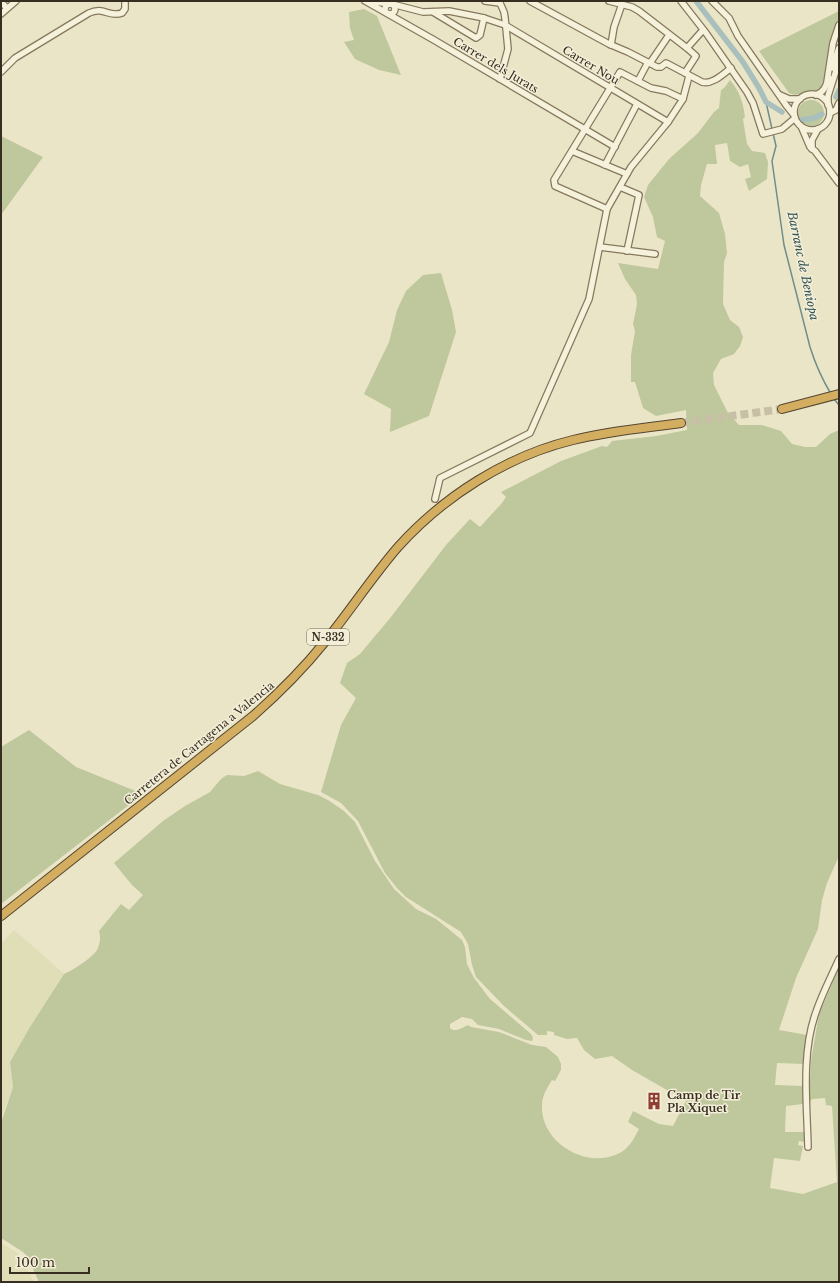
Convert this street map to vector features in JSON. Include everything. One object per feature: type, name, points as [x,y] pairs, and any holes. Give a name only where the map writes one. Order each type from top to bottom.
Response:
[{"type":"highway","points":[[782,409],[821,400],[839,394]]},
{"type":"highway","points":[[821,400],[830,401],[839,398]]},
{"type":"highway","name":"Carretera de Cartagena a Valencia","points":[[1,916],[247,721],[281,691],[303,669],[398,548],[423,522],[461,492],[496,470],[557,445],[599,434],[681,423]]},
{"type":"street","points":[[1,14],[16,1]]},
{"type":"street","points":[[1,72],[15,58],[89,13],[101,10],[114,15],[122,13],[125,9],[125,1]]},
{"type":"street","name":"Carrer Nou","points":[[365,1],[394,2],[424,12],[449,11],[484,18],[505,25],[668,122]]},
{"type":"street","name":"Carrer dels Jurats","points":[[365,1],[615,147]]},
{"type":"street","points":[[485,1],[500,2],[504,12],[508,49],[500,79]]},
{"type":"street","points":[[530,1],[611,45],[660,68],[666,63],[705,83],[711,82],[731,68]]},
{"type":"street","points":[[435,498],[440,478],[530,433],[589,299],[607,209],[631,167],[668,122],[683,99],[687,75],[696,56],[639,11],[632,7],[609,1]]},
{"type":"street","points":[[681,1],[747,92],[753,103],[763,134],[782,129],[794,117],[795,107],[800,99]]},
{"type":"street","points":[[712,1],[729,18],[738,36],[801,126],[806,141],[839,183]]},
{"type":"street","points":[[1,2],[7,8]]},
{"type":"street","points":[[387,13],[385,7],[387,4],[394,2]]},
{"type":"street","points":[[611,45],[614,27],[622,4]]},
{"type":"street","points":[[432,11],[476,38],[480,35],[484,18]]},
{"type":"street","points":[[827,82],[833,43],[839,25]]},
{"type":"street","points":[[687,48],[703,30]]},
{"type":"street","points":[[638,81],[647,64],[669,35]]},
{"type":"street","points":[[780,95],[789,99],[800,99],[822,92],[839,48]]},
{"type":"street","points":[[812,149],[812,140],[818,129],[826,122],[829,109],[828,96],[839,61]]},
{"type":"street","points":[[607,209],[555,186],[554,180],[620,72],[651,88],[666,91],[683,99]]},
{"type":"street","points":[[816,95],[823,99],[832,112],[836,110],[839,103]]},
{"type":"street","points":[[605,165],[637,104]]},
{"type":"street","points":[[801,126],[812,130],[818,129]]},
{"type":"street","points":[[572,151],[627,174]]},
{"type":"street","points":[[620,187],[639,195],[626,250]]},
{"type":"street","points":[[600,247],[655,254]]},
{"type":"street","points":[[808,1147],[807,1082],[809,1044],[816,1013],[839,959]]},
{"type":"shaded area","points":[[14,930],[64,974],[30,1027],[10,1062],[13,1087],[1,1118],[1,944]]},
{"type":"shaded area","points":[[1,1243],[18,1253],[34,1282],[1,1282]]},
{"type":"green space","points":[[364,9],[377,16],[401,75],[379,70],[355,59],[344,42],[354,40],[350,28],[349,12]]},
{"type":"green space","points":[[839,11],[839,20],[832,39],[823,89],[797,95],[789,93],[759,51]]},
{"type":"green space","points":[[730,80],[739,93],[742,102],[745,117],[743,119],[747,144],[752,151],[765,153],[768,162],[767,179],[749,191],[745,179],[751,177],[748,164],[740,167],[730,161],[727,143],[715,145],[717,164],[707,164],[701,185],[700,196],[719,213],[725,234],[727,253],[724,262],[723,304],[730,320],[739,327],[743,337],[740,346],[734,354],[721,359],[713,373],[714,385],[728,413],[739,425],[762,425],[781,431],[792,444],[805,447],[816,447],[830,434],[839,430],[839,856],[827,883],[822,900],[818,929],[796,978],[779,1030],[807,1035],[804,1064],[777,1063],[775,1085],[803,1086],[803,1104],[786,1106],[785,1132],[805,1132],[804,1142],[799,1141],[798,1145],[803,1146],[800,1161],[774,1158],[770,1188],[803,1194],[837,1182],[832,1106],[826,1105],[825,1098],[812,1099],[809,1103],[811,1061],[819,1014],[839,968],[839,1282],[39,1282],[27,1256],[1,1238],[1,1123],[13,1087],[10,1062],[30,1027],[64,974],[82,964],[95,953],[99,943],[99,931],[121,904],[129,910],[143,895],[132,885],[114,863],[163,821],[185,806],[210,792],[221,779],[227,775],[244,776],[258,771],[280,784],[318,795],[344,811],[355,822],[375,861],[394,889],[416,909],[436,919],[462,940],[465,947],[467,964],[474,978],[490,999],[531,1034],[533,1038],[532,1041],[526,1040],[499,1029],[478,1025],[472,1019],[462,1017],[450,1024],[450,1028],[456,1030],[468,1025],[471,1027],[499,1032],[532,1045],[546,1047],[558,1057],[561,1064],[561,1070],[555,1081],[552,1080],[547,1089],[542,1105],[544,1119],[549,1132],[558,1142],[569,1150],[582,1156],[596,1158],[610,1157],[626,1149],[639,1129],[628,1122],[633,1111],[659,1124],[673,1126],[686,1101],[632,1070],[612,1056],[595,1059],[584,1050],[577,1038],[567,1039],[554,1035],[554,1032],[547,1031],[547,1035],[538,1035],[504,1006],[476,977],[468,944],[461,932],[406,897],[397,888],[385,873],[358,821],[341,803],[321,792],[341,725],[356,698],[340,683],[347,663],[360,654],[391,617],[446,545],[470,519],[480,527],[506,497],[501,492],[561,461],[602,446],[607,447],[612,441],[656,436],[687,430],[686,410],[656,416],[643,408],[635,382],[631,382],[631,355],[635,331],[633,324],[637,304],[636,295],[625,279],[618,263],[658,269],[665,241],[657,237],[653,217],[644,197],[648,185],[669,159],[698,133],[714,112],[719,108],[721,90]]},
{"type":"green space","points":[[811,100],[820,104],[824,113],[820,122],[811,126],[802,122],[798,113],[802,104]]},
{"type":"green space","points":[[1,136],[43,157],[1,215]]},
{"type":"green space","points":[[441,273],[452,310],[456,332],[429,416],[390,432],[391,409],[364,394],[389,342],[397,310],[406,291],[423,275]]},
{"type":"green space","points":[[29,730],[76,767],[143,794],[1,904],[1,747]]},
{"type":"waterway","name":"Barranc de Beniopa","points":[[696,1],[743,62],[766,102],[782,112]]},
{"type":"waterway","points":[[836,97],[839,90]]},
{"type":"waterway","name":"Barranc de Beniopa","points":[[766,102],[772,129]]},
{"type":"waterway","points":[[802,120],[814,118],[822,114]]},
{"type":"waterway","name":"Barranc de Beniopa","points":[[773,133],[776,146],[772,161],[784,245],[810,347],[819,371],[831,394]]},
{"type":"waterway","name":"Barranc de Beniopa","points":[[834,399],[839,405]]},
{"type":"tunnel","points":[[681,423],[782,409]]},
{"type":"place","name":"Camp de Tir Pla Xiquet","points":[[654,1101]]}]
